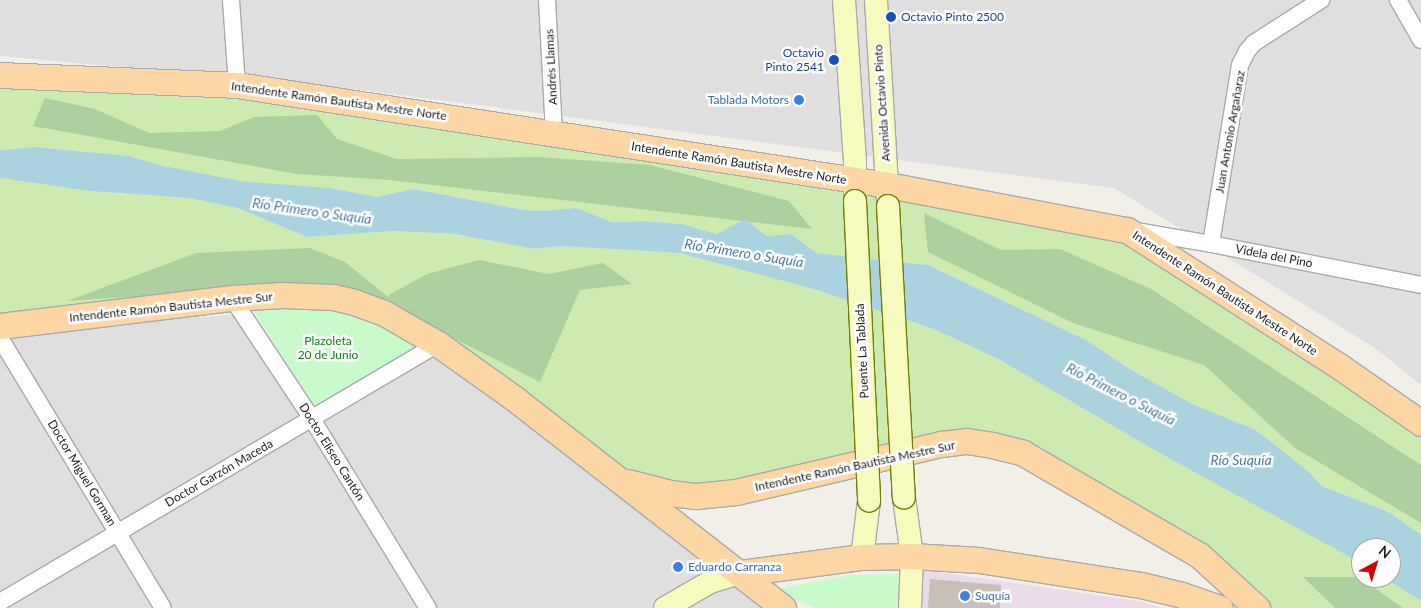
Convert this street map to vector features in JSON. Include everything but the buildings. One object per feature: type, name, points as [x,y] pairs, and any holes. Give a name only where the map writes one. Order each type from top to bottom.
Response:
[{"type":"main road","points":[[844,0],[855,191]]},
{"type":"main road","name":"Avenida Octavio Pinto","points":[[876,0],[888,196]]},
{"type":"main road","name":"Intendente Ramón Bautista Mestre Norte","points":[[0,75],[237,85],[554,133],[855,191],[1127,230],[1339,366],[1421,423]]},
{"type":"main road","name":"Puente La Tablada","points":[[855,191],[869,501],[862,557]]},
{"type":"main road","points":[[888,196],[904,498],[912,556],[910,608]]},
{"type":"main road","name":"Intendente Ramón Bautista Mestre Sur","points":[[0,326],[232,298],[282,295],[333,297],[354,302],[384,313],[438,344],[515,399],[616,479],[740,572],[783,608]]},
{"type":"main road","name":"Intendente Ramón Bautista Mestre Sur","points":[[616,479],[670,493],[696,496],[736,492],[940,444],[967,442],[992,445],[1023,453],[1200,555],[1257,608]]},
{"type":"main road","points":[[665,608],[710,582],[740,572],[862,557],[912,556],[979,560],[1141,584],[1220,608]]},
{"type":"street","points":[[231,0],[237,85]]},
{"type":"street","name":"Andrés Llamas","points":[[547,0],[554,133]]},
{"type":"street","name":"Juan Antonio Argañaraz","points":[[1211,244],[1240,65],[1254,43],[1322,0]]},
{"type":"street","points":[[1398,0],[1421,40]]},
{"type":"street","name":"Videla del Pino","points":[[1127,230],[1211,244],[1421,285]]},
{"type":"street","name":"Doctor Eliseo Cantón","points":[[232,298],[312,420],[428,608]]},
{"type":"street","name":"Doctor Miguel Gorman","points":[[0,338],[163,608]]},
{"type":"street","name":"Doctor Garzón Maceda","points":[[0,603],[117,532],[312,420],[438,344]]},
{"type":"street","points":[[0,603],[2,608]]},
{"type":"shaded area","points":[[0,0],[1421,0],[1421,385],[1375,348],[1114,188],[354,89],[0,56]]},
{"type":"shaded area","points":[[242,314],[312,424],[435,354],[506,396],[766,608],[0,608],[0,335],[25,330]]},
{"type":"shaded area","points":[[926,570],[1143,602],[1163,608],[897,608]]},
{"type":"green space","points":[[0,75],[237,85],[1127,230],[1421,423],[1421,535],[1389,512],[1322,486],[1308,471],[1256,430],[1192,404],[1130,369],[1086,340],[928,265],[816,253],[791,234],[766,236],[746,220],[716,234],[682,224],[644,221],[612,222],[576,208],[543,211],[524,210],[413,189],[377,197],[330,188],[241,181],[159,165],[130,156],[36,147],[0,150]]},
{"type":"green space","points":[[45,98],[95,109],[149,133],[220,131],[254,117],[317,115],[337,139],[397,159],[539,157],[650,165],[789,201],[812,229],[390,180],[297,174],[33,126]]},
{"type":"green space","points":[[0,178],[89,191],[189,198],[237,208],[307,237],[394,231],[454,234],[535,249],[559,246],[679,253],[817,290],[934,329],[1000,360],[1163,455],[1351,557],[1351,588],[1400,588],[1421,601],[1421,608],[1257,608],[1219,571],[992,445],[736,492],[616,479],[354,302],[0,326]]},
{"type":"green space","points":[[924,213],[1001,250],[1060,249],[1151,289],[1421,465],[1421,523],[1295,448],[1204,365],[1073,323],[928,252]]},
{"type":"green space","points":[[310,248],[345,262],[387,296],[427,274],[479,260],[549,274],[603,263],[632,284],[580,290],[540,382],[386,304],[322,284],[67,301],[196,253]]},
{"type":"green space","name":"Plazoleta 20 de Junio","points":[[249,304],[333,306],[375,318],[422,343],[314,406]]},
{"type":"green space","points":[[903,574],[900,608],[816,608],[796,600],[780,588],[850,575]]},
{"type":"green space","points":[[1303,577],[1351,577],[1351,588],[1375,588],[1403,608],[1335,608]]},
{"type":"water","name":"Río Suquía","points":[[35,147],[130,156],[159,165],[241,181],[330,188],[377,197],[413,189],[524,210],[543,211],[576,208],[612,222],[644,221],[682,224],[716,234],[746,219],[766,236],[791,234],[816,253],[928,265],[1086,340],[1130,369],[1192,404],[1256,430],[1308,471],[1322,486],[1389,512],[1421,535],[1421,601],[1400,588],[1401,538],[1351,538],[1351,558],[1163,455],[1000,360],[934,329],[817,290],[679,253],[559,246],[535,249],[454,234],[394,231],[307,237],[237,208],[189,198],[89,191],[0,178],[0,150]]},
{"type":"place","name":"Octavio Pinto 2500","points":[[891,17]]},
{"type":"place","name":"Octavio Pinto 2541","points":[[834,60]]},
{"type":"place","name":"Tablada Motors","points":[[799,100]]},
{"type":"place","name":"Eduardo Carranza","points":[[678,567]]},
{"type":"place","name":"Suquía","points":[[965,596]]},
{"type":"water label","name":"Río Primero o Suquía","points":[[312,211]]},
{"type":"water label","name":"Río Primero o Suquía","points":[[744,253]]},
{"type":"water label","name":"Río Primero o Suquía","points":[[1121,394]]}]
